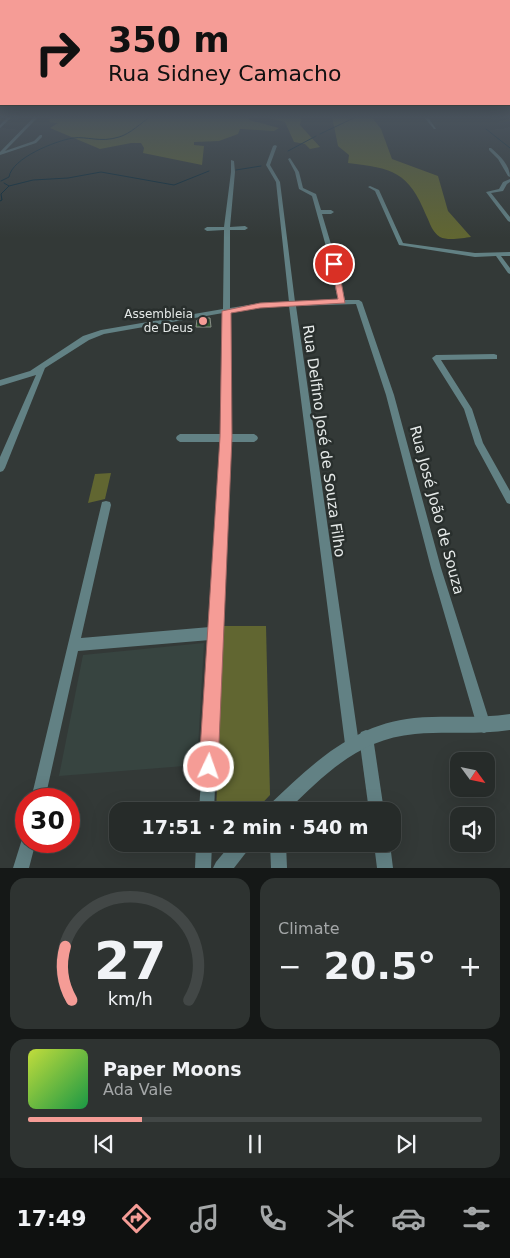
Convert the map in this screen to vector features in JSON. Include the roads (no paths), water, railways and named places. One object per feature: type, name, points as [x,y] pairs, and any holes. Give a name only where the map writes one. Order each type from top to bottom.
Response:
[{"type":"street","name":"Rua Delfino José de Souza Filho","points":[[272,157],[268,165],[278,182],[292,303],[359,740],[375,802]]},
{"type":"street","points":[[498,157],[509,173]]},
{"type":"street","points":[[290,159],[297,172],[301,189],[314,195],[334,261],[342,302]]},
{"type":"street","points":[[207,802],[226,437],[226,228],[234,172],[232,160]]},
{"type":"street","points":[[510,180],[505,183],[501,190],[488,192],[510,220]]},
{"type":"street","points":[[370,187],[377,190],[401,244],[451,252],[510,254]]},
{"type":"street","points":[[318,212],[331,212]]},
{"type":"street","points":[[207,229],[245,228]]},
{"type":"street","points":[[497,254],[510,272]]},
{"type":"street","points":[[0,383],[42,369],[80,342],[96,334],[254,306],[292,303],[359,302]]},
{"type":"street","name":"Rua José João de Souza","points":[[359,302],[398,419],[436,568],[484,726]]},
{"type":"street","points":[[494,357],[436,358],[468,409],[479,444],[510,500]]},
{"type":"street","points":[[0,468],[42,369]]},
{"type":"street","points":[[180,438],[254,438]]},
{"type":"street","points":[[41,788],[106,505]]},
{"type":"street","points":[[74,645],[215,633]]},
{"type":"street","points":[[285,802],[320,769],[359,740],[381,731],[415,726],[484,726],[510,722]]},
{"type":"street","points":[[203,868],[204,852]]},
{"type":"street","points":[[222,868],[235,852]]},
{"type":"street","points":[[278,852],[279,868]]},
{"type":"street","points":[[383,852],[385,868]]},
{"type":"street","points":[[21,868],[25,853]]},
{"type":"waterway","points":[[1,181],[9,177],[18,163],[27,157]]},
{"type":"waterway","points":[[236,170],[261,166]]},
{"type":"waterway","points":[[9,186],[33,180],[68,178],[101,172],[174,185],[209,171]]},
{"type":"waterway","points":[[4,183],[9,186]]},
{"type":"waterway","points":[[0,201],[2,200],[1,194],[9,186]]},
{"type":"place","name":"Assembleia de Deus","points":[[203,321]]}]
